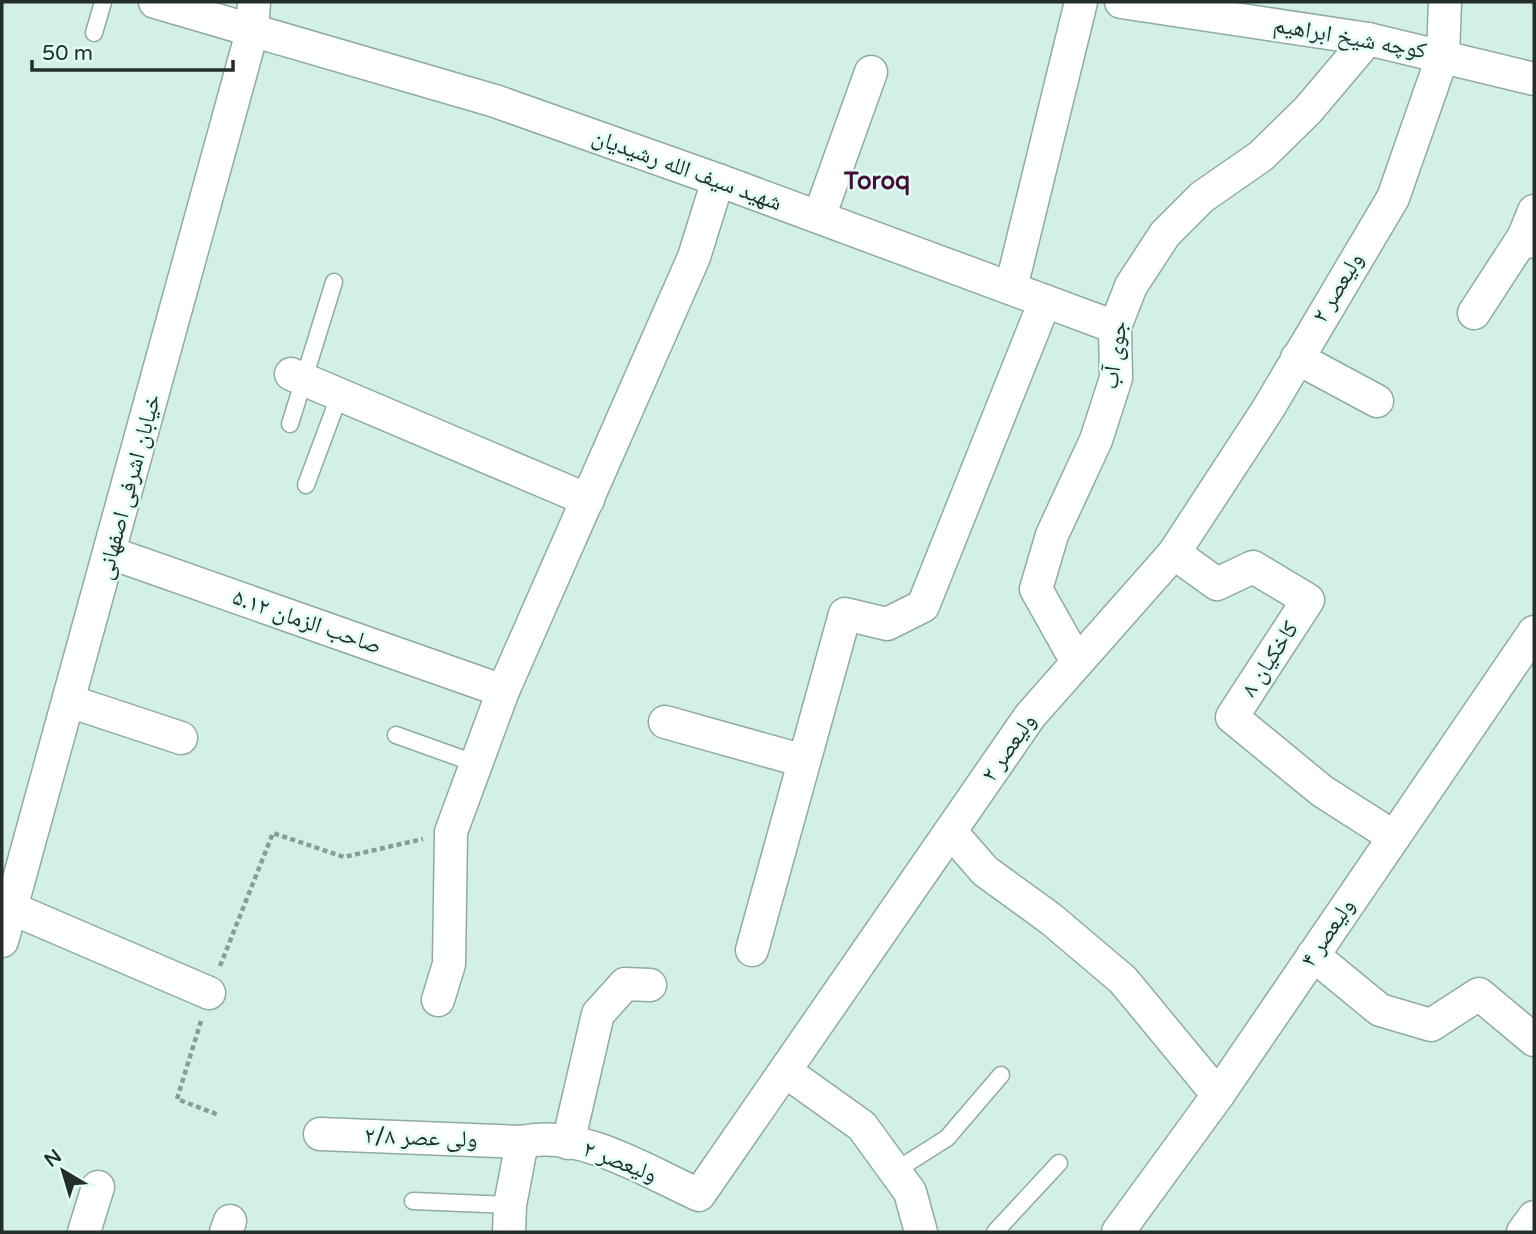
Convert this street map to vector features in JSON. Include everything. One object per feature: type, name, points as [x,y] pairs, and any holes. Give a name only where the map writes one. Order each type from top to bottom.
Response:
[{"type":"street","name":"شهید سیف الله رشیدیان","points":[[156,2],[253,17],[718,180],[1115,327]]},
{"type":"street","points":[[1011,288],[1081,2]]},
{"type":"street","name":"کوچه شیخ ابراهیم","points":[[1121,2],[1368,39],[1534,79]]},
{"type":"street","name":"ولیعصر ۲","points":[[522,1142],[544,1137],[601,1151],[699,1195],[1030,716],[1174,553],[1268,409],[1393,198],[1443,55],[1445,2]]},
{"type":"street","name":"خیابان اشرفی اصفهانی","points":[[2,941],[111,553],[253,17]]},
{"type":"street","name":"جوی آب","points":[[1077,662],[1036,589],[1052,535],[1096,440],[1116,378],[1115,327],[1131,286],[1165,234],[1202,197],[1261,156],[1308,110],[1368,39]]},
{"type":"street","points":[[819,217],[871,72]]},
{"type":"street","points":[[438,1000],[449,964],[452,832],[503,691],[694,257],[718,180]]},
{"type":"street","points":[[1474,313],[1531,230]]},
{"type":"street","points":[[752,950],[845,614],[887,624],[923,606],[1045,301]]},
{"type":"street","points":[[1297,358],[1377,401]]},
{"type":"street","points":[[297,377],[588,500]]},
{"type":"street","name":"صاحب الزمان ۵.۱۲","points":[[111,553],[503,691]]},
{"type":"street","name":"کاخکیان ۸","points":[[1174,553],[1217,584],[1253,567],[1308,600],[1232,717],[1322,791],[1394,837]]},
{"type":"street","name":"ولیعصر ۴","points":[[1118,1232],[1218,1095],[1534,632]]},
{"type":"street","points":[[69,701],[181,738]]},
{"type":"street","points":[[665,722],[804,761]]},
{"type":"street","points":[[951,832],[985,871],[1051,919],[1123,980],[1218,1095]]},
{"type":"street","points":[[11,908],[209,993]]},
{"type":"street","points":[[1313,955],[1380,1010],[1431,1026],[1479,994],[1534,1040]]},
{"type":"street","points":[[568,1143],[598,1014],[625,984],[650,985]]},
{"type":"street","points":[[785,1071],[862,1126],[910,1192],[921,1232]]},
{"type":"street","name":"ولی عصر ۲/۸","points":[[320,1134],[522,1142]]},
{"type":"street","points":[[509,1219],[522,1142]]},
{"type":"street","points":[[84,1232],[97,1187]]},
{"type":"street","points":[[1522,1232],[1534,1217]]},
{"type":"lane","points":[[94,33],[103,2]]},
{"type":"lane","points":[[290,424],[297,377],[334,282]]},
{"type":"lane","points":[[306,485],[340,394]]},
{"type":"lane","points":[[396,735],[477,764]]},
{"type":"lane","points":[[895,1171],[947,1138],[1002,1075]]},
{"type":"lane","points":[[995,1232],[1059,1163]]},
{"type":"lane","points":[[413,1201],[509,1219]]},
{"type":"path","points":[[219,1115],[177,1099],[209,993],[273,833],[344,857],[452,832]]},
{"type":"district","name":"Toroq","points":[[877,181]]}]
